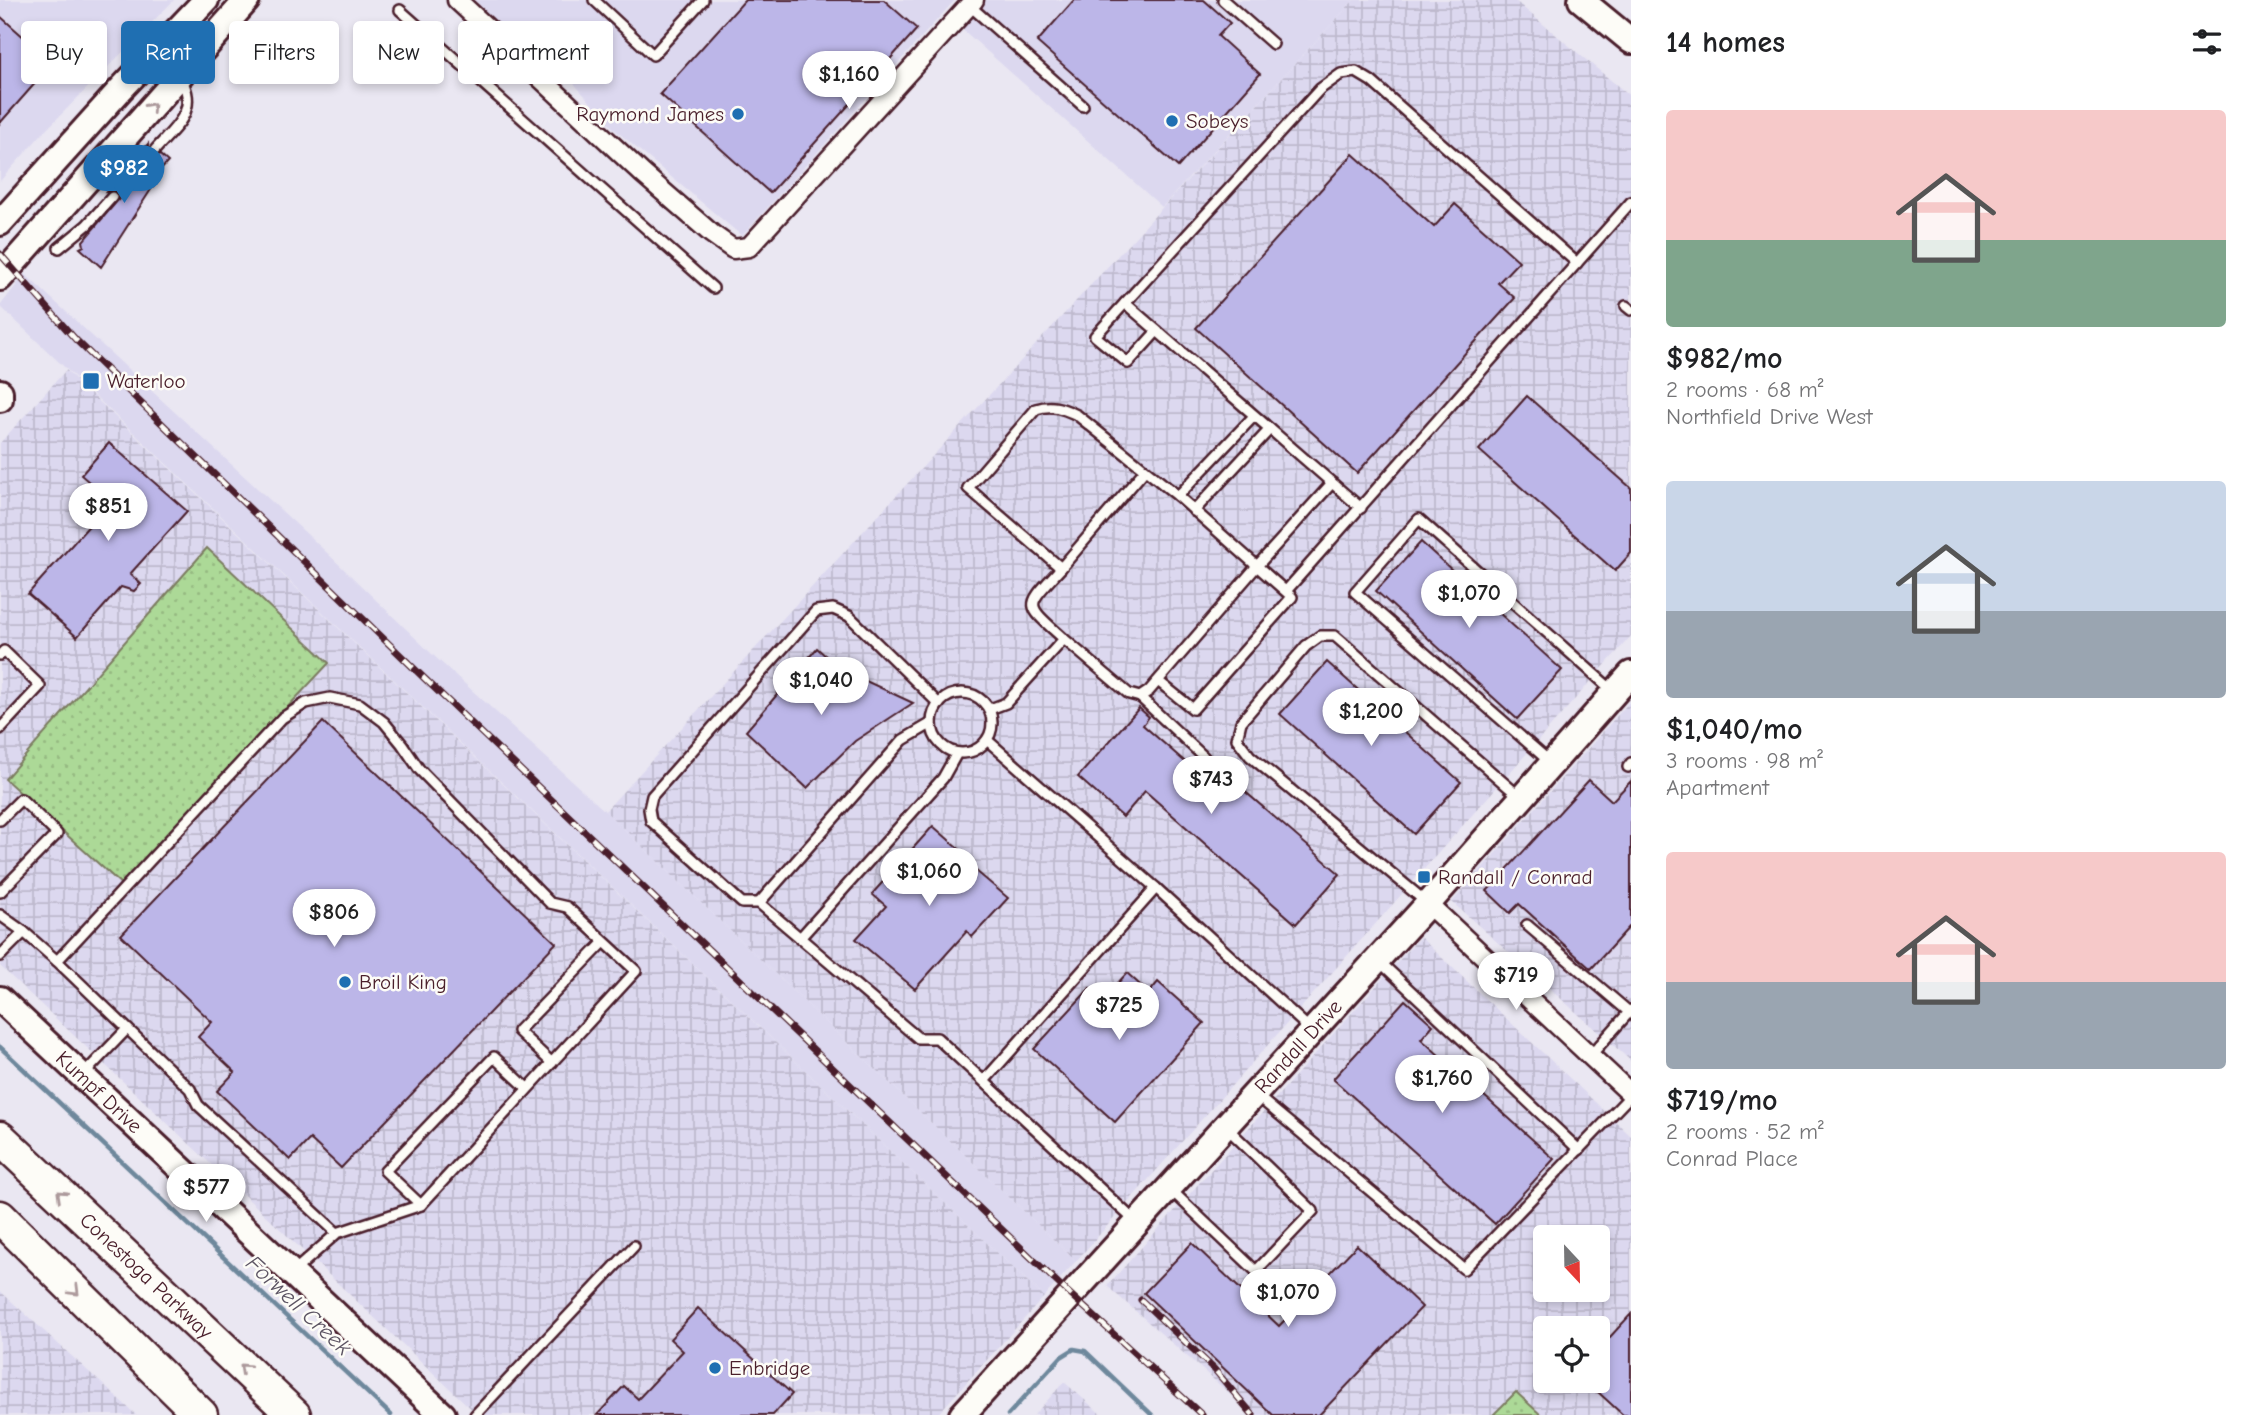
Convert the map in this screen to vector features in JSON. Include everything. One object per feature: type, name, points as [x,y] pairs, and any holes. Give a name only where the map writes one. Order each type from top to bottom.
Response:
[{"type":"highway","name":"Conestoga Parkway","points":[[0,1138],[294,1415]]},
{"type":"highway","points":[[3,1221],[201,1415]]},
{"type":"street","points":[[186,21],[206,0]]},
{"type":"street","points":[[215,35],[247,0]]},
{"type":"street","points":[[457,0],[643,174],[733,249],[749,247],[972,3]]},
{"type":"street","points":[[1581,0],[1631,41]]},
{"type":"street","points":[[49,240],[7,215],[126,84]]},
{"type":"street","points":[[0,278],[49,240],[172,84]]},
{"type":"street","points":[[0,392],[0,399]]},
{"type":"street","name":"Randall Drive","points":[[962,1415],[1428,904],[1631,674]]},
{"type":"street","points":[[1428,904],[1591,1055],[1629,1086]]},
{"type":"street","name":"Kumpf Drive","points":[[0,999],[443,1415]]},
{"type":"lane","points":[[594,0],[653,55],[703,0]]},
{"type":"lane","points":[[1223,0],[1273,44]]},
{"type":"lane","points":[[972,3],[1083,106]]},
{"type":"lane","points":[[400,10],[713,288]]},
{"type":"lane","points":[[1157,331],[1128,363],[1095,336],[1320,89],[1341,74],[1356,72],[1371,81],[1577,263]]},
{"type":"lane","points":[[155,150],[181,121],[188,107],[184,84]]},
{"type":"lane","points":[[49,240],[87,225],[112,197]]},
{"type":"lane","points":[[1286,590],[1631,202]]},
{"type":"lane","points":[[1125,303],[1361,508]]},
{"type":"lane","points":[[1061,568],[968,488],[1036,409],[1059,406],[1077,415],[1178,496],[1292,597],[1193,709],[1158,681]]},
{"type":"lane","points":[[1178,496],[1254,416]]},
{"type":"lane","points":[[1194,511],[1270,429]]},
{"type":"lane","points":[[1145,470],[1034,598],[1034,612],[1129,694],[1140,697],[1204,758]]},
{"type":"lane","points":[[1140,697],[1158,681],[1332,483]]},
{"type":"lane","points":[[1552,763],[1354,592],[1391,550],[1419,519],[1614,693]]},
{"type":"lane","points":[[939,704],[849,616],[834,609],[817,611],[652,796],[650,821],[742,903],[759,903],[918,1038],[937,1038],[1137,1223]]},
{"type":"lane","points":[[1428,904],[1250,756],[1237,739],[1241,723],[1306,646],[1321,636],[1335,636],[1521,798]]},
{"type":"lane","points":[[990,709],[1006,703],[1064,639]]},
{"type":"lane","points":[[0,655],[4,651],[40,686],[0,729]]},
{"type":"lane","points":[[967,693],[983,700],[990,709],[992,731],[987,740],[974,751],[957,753],[948,750],[939,743],[934,734],[932,723],[939,704],[947,697],[967,693]]},
{"type":"lane","points":[[57,961],[282,718],[306,703],[330,698],[360,704],[384,722],[419,769],[550,904],[567,907],[636,971],[421,1205],[337,1233],[291,1273]]},
{"type":"lane","points":[[759,903],[903,740],[932,723]]},
{"type":"lane","points":[[987,740],[1156,888],[1312,1031]]},
{"type":"lane","points":[[800,938],[943,778],[957,753]]},
{"type":"lane","points":[[0,820],[21,799],[57,834],[0,892]]},
{"type":"lane","points":[[984,1081],[1156,888]]},
{"type":"lane","points":[[0,915],[57,961],[190,1089],[198,1105],[337,1233]]},
{"type":"lane","points":[[1527,925],[1630,1011],[1591,1055]]},
{"type":"lane","points":[[0,956],[24,932]]},
{"type":"lane","points":[[552,1063],[519,1031],[604,942]]},
{"type":"lane","points":[[1377,959],[1579,1150]]},
{"type":"lane","points":[[82,1076],[127,1029]]},
{"type":"lane","points":[[421,1205],[385,1171],[495,1057],[527,1088]]},
{"type":"lane","points":[[1255,1094],[1464,1269],[1579,1150],[1629,1086]]},
{"type":"lane","points":[[1169,1188],[1256,1271],[1313,1211],[1225,1126]]},
{"type":"lane","points":[[475,1415],[634,1246]]},
{"type":"shaded area","points":[[0,0],[174,0],[153,21],[121,21],[121,54],[107,68],[107,21],[21,21],[21,84],[91,84],[0,181]]},
{"type":"shaded area","points":[[475,0],[955,0],[742,236],[615,130],[574,84],[613,84],[613,21],[494,21]]},
{"type":"shaded area","points":[[986,0],[1354,0],[1162,207],[961,28]]},
{"type":"shaded area","points":[[1354,0],[1514,0],[1631,97],[1631,636],[1076,1261],[605,811]]},
{"type":"shaded area","points":[[25,274],[323,549],[433,655],[605,811],[1076,1261],[1044,1297],[0,306]]},
{"type":"shaded area","points":[[66,370],[1044,1297],[937,1415],[478,1415],[0,966],[0,443]]},
{"type":"shaded area","points":[[1631,700],[1631,1061],[1452,902]]},
{"type":"shaded area","points":[[1420,937],[1631,1136],[1631,1415],[1541,1415],[1516,1392],[1493,1415],[1254,1415],[1107,1286]]},
{"type":"shaded area","points":[[0,1291],[121,1401],[136,1415],[0,1415]]},
{"type":"shaded area","points":[[1064,1382],[1102,1415],[1034,1415]]},
{"type":"green space","points":[[207,548],[329,663],[121,884],[5,779]]},
{"type":"green space","points":[[1516,1392],[1541,1415],[1493,1415]]},
{"type":"building","points":[[745,0],[884,0],[917,29],[770,193],[660,94]]},
{"type":"building","name":"Sobeys","points":[[1074,0],[1204,0],[1230,23],[1218,36],[1260,74],[1178,167],[1037,42]]},
{"type":"building","points":[[0,16],[21,35],[21,84],[34,84],[0,123]]},
{"type":"building","points":[[148,144],[151,156],[160,155],[168,162],[159,172],[161,174],[101,267],[80,248],[119,199],[116,191],[106,192]]},
{"type":"building","points":[[1353,154],[1434,227],[1455,204],[1519,261],[1498,283],[1515,298],[1357,473],[1196,328]]},
{"type":"building","points":[[1527,396],[1631,488],[1631,553],[1615,571],[1479,450]]},
{"type":"building","points":[[109,443],[187,511],[130,574],[141,584],[134,591],[121,587],[77,637],[28,594],[111,501],[81,475]]},
{"type":"building","points":[[1421,542],[1562,670],[1517,719],[1376,591]]},
{"type":"building","points":[[817,648],[840,669],[913,703],[855,741],[807,788],[746,731]]},
{"type":"building","points":[[1327,662],[1461,782],[1414,834],[1280,714]]},
{"type":"building","points":[[1139,708],[1149,717],[1143,725],[1200,775],[1211,762],[1340,874],[1296,924],[1145,791],[1123,817],[1078,777]]},
{"type":"building","name":"Broil King","points":[[323,722],[556,943],[341,1168],[310,1139],[290,1160],[217,1091],[235,1072],[198,1037],[212,1022],[121,935]]},
{"type":"building","points":[[1589,780],[1612,801],[1631,781],[1631,925],[1591,969],[1519,904],[1510,913],[1487,891]]},
{"type":"building","points":[[933,826],[973,861],[969,865],[1008,898],[972,937],[967,931],[915,989],[856,939],[886,906],[872,894]]},
{"type":"building","points":[[1127,973],[1149,993],[1158,982],[1204,1023],[1115,1122],[1034,1049],[1090,988],[1103,999]]},
{"type":"building","points":[[1405,1000],[1433,1025],[1421,1039],[1554,1159],[1495,1224],[1333,1079]]},
{"type":"building","points":[[1192,1243],[1279,1326],[1357,1245],[1422,1307],[1319,1415],[1273,1415],[1144,1293]]},
{"type":"building","name":"Enbridge","points":[[698,1308],[792,1394],[773,1415],[597,1415],[624,1386],[638,1399],[683,1351],[670,1339]]},
{"type":"building","points":[[1631,1314],[1631,1415],[1623,1415],[1599,1393],[1610,1393],[1610,1337]]},
{"type":"waterway","name":"Forwell Creek","points":[[0,1047],[391,1415]]},
{"type":"waterway","name":"Forwell Creek","points":[[1008,1415],[1061,1357],[1074,1349],[1085,1351],[1152,1415]]},
{"type":"railway","points":[[0,254],[76,340],[424,678],[1060,1285],[1202,1415]]},
{"type":"railway","points":[[1141,1300],[1214,1369],[1253,1415]]},
{"type":"place","name":"Raymond James","points":[[738,114]]},
{"type":"place","name":"Sobeys","points":[[1172,121]]},
{"type":"place","name":"Waterloo","points":[[91,381]]},
{"type":"place","name":"Randall / Conrad","points":[[1424,877]]},
{"type":"place","name":"Broil King","points":[[345,982]]},
{"type":"place","name":"Enbridge","points":[[715,1368]]}]
